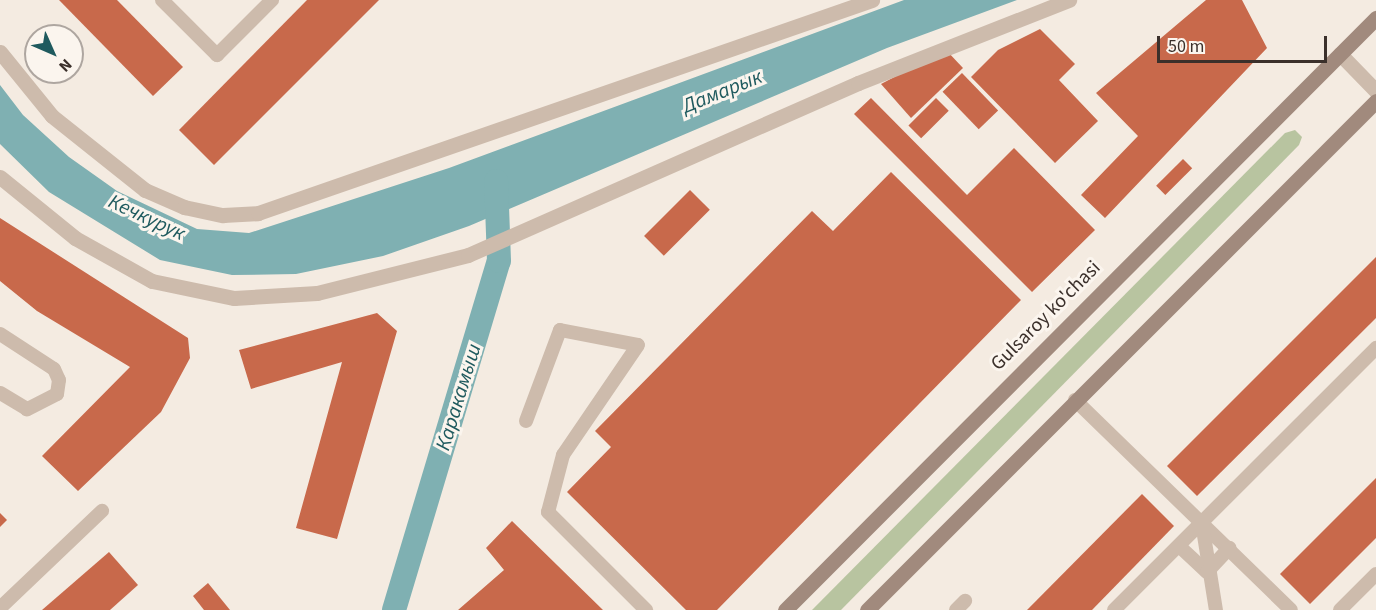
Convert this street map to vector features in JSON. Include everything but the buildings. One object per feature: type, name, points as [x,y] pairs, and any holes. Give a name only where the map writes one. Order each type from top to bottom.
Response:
[{"type":"main road","name":"Gulsaroy ko'chasi","points":[[785,610],[1376,18]]},
{"type":"main road","points":[[867,610],[1376,101]]},
{"type":"street","points":[[0,52],[52,116],[145,190],[184,207],[223,215],[258,213],[872,0]]},
{"type":"street","points":[[0,177],[116,264],[189,293],[234,298],[317,292],[410,273],[479,249],[858,83],[1069,0]]},
{"type":"street","points":[[1340,54],[1376,91]]},
{"type":"lane","points":[[162,0],[217,55],[272,0]]},
{"type":"lane","points":[[526,421],[560,330],[638,345],[563,455],[548,512],[646,610]]},
{"type":"lane","points":[[0,334],[54,369],[59,380],[57,394],[27,409],[0,393]]},
{"type":"lane","points":[[1114,610],[1376,348]]},
{"type":"lane","points":[[1075,400],[1291,610]]},
{"type":"lane","points":[[0,608],[102,512]]},
{"type":"lane","points":[[1202,522],[1207,572],[1216,610]]},
{"type":"lane","points":[[1179,546],[1207,572]]},
{"type":"lane","points":[[1207,572],[1229,548]]},
{"type":"lane","points":[[1340,610],[1376,574]]},
{"type":"green space","points":[[1295,130],[1302,137],[1299,145],[841,610],[812,610],[1285,133]]},
{"type":"water","points":[[904,0],[1017,0],[887,48],[469,226],[383,256],[296,274],[232,275],[160,260],[49,192],[0,144],[0,85],[23,115],[69,157],[117,191],[197,229],[249,233],[449,168]]},
{"type":"waterway","name":"Каракамыш","points":[[394,610],[499,261],[496,181]]},
{"type":"water label","name":"Дамарык","points":[[722,91]]},
{"type":"water label","name":"Кечкурук","points":[[147,217]]}]
